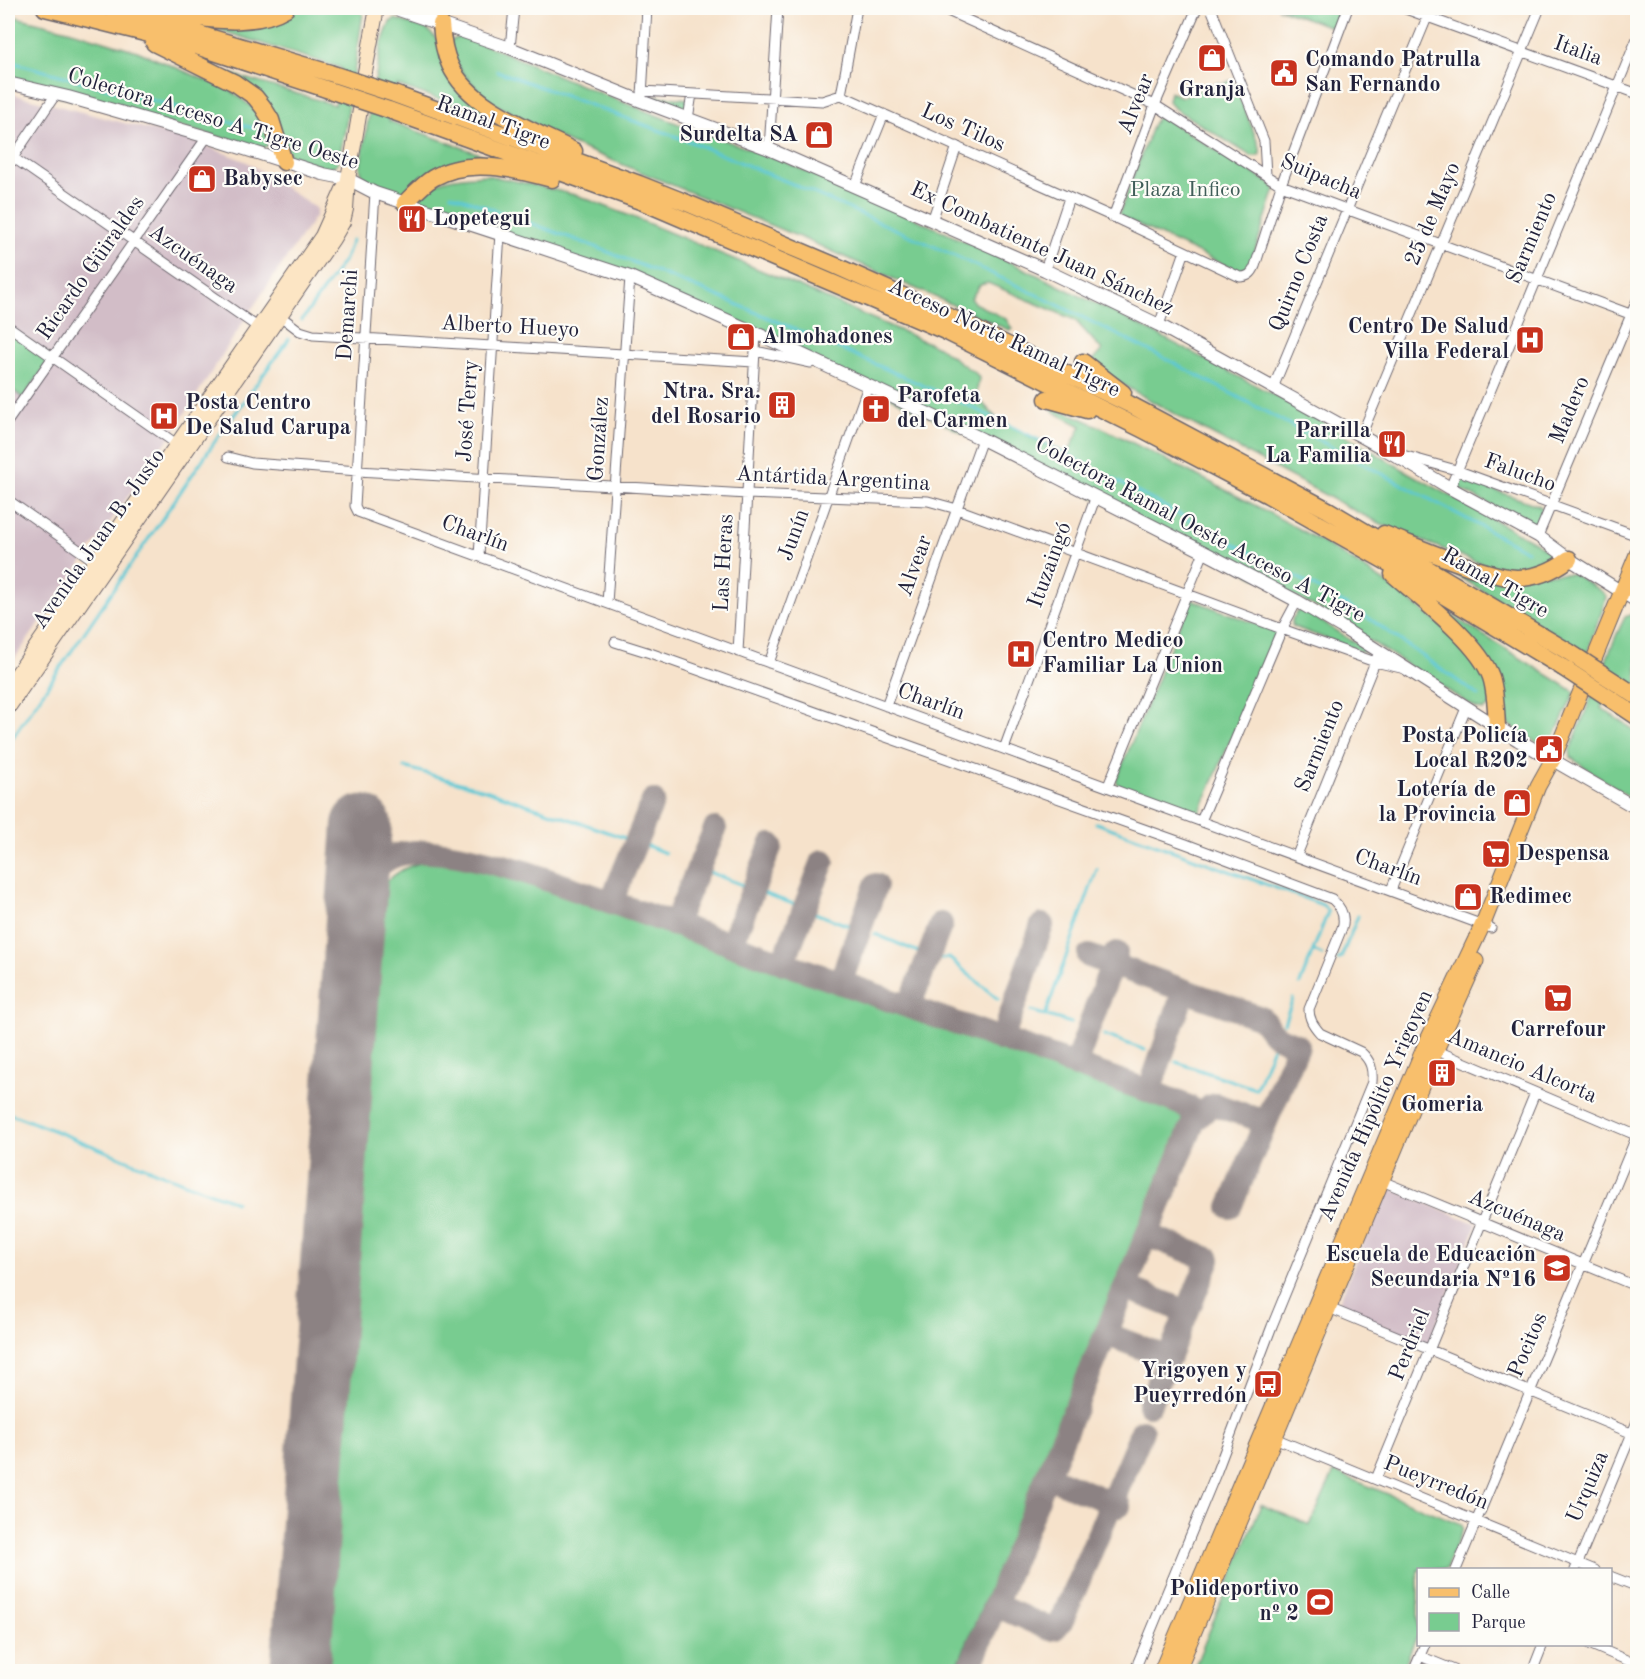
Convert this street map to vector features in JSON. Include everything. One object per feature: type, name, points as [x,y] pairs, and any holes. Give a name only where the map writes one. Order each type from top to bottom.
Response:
[{"type":"highway","points":[[45,8],[328,81]]},
{"type":"highway","points":[[111,8],[220,20],[264,17],[286,8]]},
{"type":"highway","points":[[111,8],[328,81]]},
{"type":"highway","points":[[97,21],[155,43],[245,89],[263,107],[271,120],[284,162]]},
{"type":"highway","points":[[441,24],[450,67],[477,98],[504,116],[639,184]]},
{"type":"highway","name":"Ramal Tigre","points":[[328,81],[639,184]]},
{"type":"highway","name":"Ramal Tigre","points":[[392,102],[643,202]]},
{"type":"highway","points":[[405,202],[432,178],[454,169],[474,167],[527,172],[643,202]]},
{"type":"highway","name":"Acceso Norte Ramal Tigre","points":[[639,184],[836,266],[954,319],[1129,404],[1328,510]]},
{"type":"highway","name":"Acceso Norte Ramal Tigre","points":[[643,202],[945,331],[1142,429],[1336,533]]},
{"type":"highway","points":[[842,287],[965,349]]},
{"type":"highway","points":[[954,319],[1011,335]]},
{"type":"highway","points":[[1083,362],[1165,423]]},
{"type":"highway","points":[[1047,399],[1142,429]]},
{"type":"highway","points":[[1328,510],[1438,556],[1502,576],[1516,578],[1540,575],[1569,559]]},
{"type":"highway","name":"Ramal Tigre","points":[[1328,510],[1614,692],[1638,717]]},
{"type":"highway","points":[[1336,533],[1386,568],[1478,653],[1490,675],[1494,690],[1497,727]]},
{"type":"highway","name":"Ramal Tigre","points":[[1336,533],[1565,660]]},
{"type":"highway","name":"Ramal Tigre","points":[[1614,692],[1638,697]]},
{"type":"main road","points":[[365,72],[377,8]]},
{"type":"main road","name":"Avenida Juan B. Justo","points":[[14,679],[276,313],[333,239],[343,222],[346,209],[348,178],[360,110]]},
{"type":"main road","name":"Avenida Juan B. Justo","points":[[8,708],[14,679],[178,445],[263,331]]},
{"type":"main road","name":"Avenida Hipólito Yrigoyen","points":[[1177,1671],[1268,1435],[1431,1048],[1487,926],[1539,786],[1553,759],[1638,552]]},
{"type":"main road","name":"Avenida Hipólito Yrigoyen","points":[[1161,1671],[1268,1435],[1329,1308],[1339,1265],[1382,1181],[1431,1048]]},
{"type":"street","name":"Ex Combatiente Juan Sánchez","points":[[393,8],[642,96],[688,118],[769,149],[1045,270],[1159,325],[1388,451],[1450,489],[1538,536],[1569,559],[1638,602]]},
{"type":"street","points":[[510,48],[514,8]]},
{"type":"street","points":[[647,8],[642,96],[692,94],[822,101],[841,94],[857,8]]},
{"type":"street","points":[[769,149],[778,8]]},
{"type":"street","name":"Suipacha","points":[[941,8],[1155,105],[1281,185],[1634,315]]},
{"type":"street","name":"Alvear","points":[[1113,217],[1155,105],[1197,8]]},
{"type":"street","points":[[1211,8],[1264,141],[1266,175]]},
{"type":"street","points":[[1281,185],[1348,8]]},
{"type":"street","name":"Italia","points":[[1403,8],[1429,12],[1521,51],[1638,94]]},
{"type":"street","name":"25 de Mayo","points":[[1361,436],[1540,8]]},
{"type":"street","name":"Quirno Costa","points":[[1273,388],[1429,12]]},
{"type":"street","name":"Sarmiento","points":[[1450,489],[1638,36]]},
{"type":"street","name":"Colectora Acceso A Tigre Oeste","points":[[8,83],[56,94],[207,137],[322,174],[348,178],[375,193],[405,202]]},
{"type":"street","points":[[9,159],[56,94]]},
{"type":"street","points":[[688,118],[692,94]]},
{"type":"street","name":"Los Tilos","points":[[841,94],[1240,277],[1250,275],[1255,266],[1281,185]]},
{"type":"street","points":[[855,186],[884,114]]},
{"type":"street","name":"Ricardo Güiraldes","points":[[8,421],[207,137]]},
{"type":"street","points":[[932,221],[957,146]]},
{"type":"street","name":"Azcuénaga","points":[[9,159],[134,241],[263,331]]},
{"type":"street","name":"Demarchi","points":[[358,512],[355,506],[375,193]]},
{"type":"street","points":[[1045,270],[1070,198]]},
{"type":"street","name":"Colectora Ramal Oeste Acceso A Tigre","points":[[405,202],[630,277],[756,333],[982,439],[1297,601],[1377,656],[1409,670],[1497,727],[1638,809]]},
{"type":"street","name":"José Terry","points":[[479,556],[500,233]]},
{"type":"street","points":[[1159,325],[1185,251]]},
{"type":"street","name":"González","points":[[607,603],[630,277]]},
{"type":"street","name":"Madero","points":[[1538,536],[1634,315],[1638,298]]},
{"type":"street","name":"Alberto Hueyo","points":[[276,313],[304,333],[366,339],[754,362]]},
{"type":"street","points":[[8,326],[178,445]]},
{"type":"street","name":"Las Heras","points":[[738,652],[756,333]]},
{"type":"street","points":[[755,351],[824,366]]},
{"type":"street","name":"Junín","points":[[769,663],[868,386]]},
{"type":"street","name":"Alvear","points":[[886,706],[982,439]]},
{"type":"street","name":"Falucho","points":[[1388,451],[1456,470],[1638,536]]},
{"type":"street","name":"Antártida Argentina","points":[[228,457],[252,462],[483,479],[747,494],[928,501],[957,509],[1076,552],[1282,629],[1377,656]]},
{"type":"street","name":"Ituzaingó","points":[[1004,749],[1096,496]]},
{"type":"street","points":[[8,500],[96,562]]},
{"type":"street","name":"Charlín","points":[[358,512],[1487,926]]},
{"type":"street","points":[[1108,786],[1204,552]]},
{"type":"street","points":[[1201,820],[1282,629],[1297,601]]},
{"type":"street","points":[[615,642],[1186,844],[1332,899],[1342,910],[1344,921],[1342,928],[1309,1009],[1309,1015],[1320,1033],[1366,1056],[1372,1068],[1372,1082],[1272,1326],[1217,1471],[1134,1671]]},
{"type":"street","name":"Sarmiento","points":[[1297,855],[1377,656]]},
{"type":"street","points":[[1391,890],[1466,708]]},
{"type":"street","name":"Amancio Alcorta","points":[[1431,1048],[1637,1135]]},
{"type":"street","name":"Perdriel","points":[[1376,1479],[1535,1093]]},
{"type":"street","name":"Pocitos","points":[[1456,1568],[1637,1135]]},
{"type":"street","name":"Azcuénaga","points":[[1382,1181],[1638,1287]]},
{"type":"street","points":[[1329,1308],[1634,1435]]},
{"type":"street","name":"Urquiza","points":[[1576,1566],[1634,1435],[1638,1419]]},
{"type":"street","name":"Pueyrredón","points":[[1268,1435],[1476,1521],[1576,1566]]},
{"type":"street","points":[[1612,1576],[1638,1587]]},
{"type":"street","points":[[1413,1671],[1424,1646]]},
{"type":"street","points":[[1532,1671],[1542,1646]]},
{"type":"street","points":[[1594,1646],[1638,1665]]},
{"type":"street","points":[[1420,1656],[1459,1671]]},
{"type":"shaded area","points":[[8,93],[194,141],[247,162],[316,208],[316,215],[251,310],[173,432],[8,668],[8,175],[21,156],[8,146]]},
{"type":"shaded area","points":[[1385,1186],[1477,1224],[1428,1345],[1337,1307]]},
{"type":"green space","points":[[178,8],[280,8],[228,14]]},
{"type":"green space","points":[[297,8],[358,8],[363,14],[338,163],[328,168],[315,167],[290,157],[275,119],[211,68],[335,105],[341,68],[193,22],[291,12]]},
{"type":"green space","points":[[1278,8],[1341,8],[1334,28]]},
{"type":"green space","points":[[8,15],[137,51],[231,91],[257,111],[269,126],[272,139],[267,146],[262,148],[8,83]]},
{"type":"green space","points":[[395,19],[427,29],[502,121],[397,85],[389,121],[521,169],[473,165],[402,193],[368,182],[363,177],[360,168],[381,45],[390,22]]},
{"type":"green space","points":[[459,37],[469,38],[684,126],[775,158],[1025,269],[1301,409],[1409,473],[1534,542],[1547,550],[1554,559],[1549,568],[1500,571],[1394,530],[1187,421],[1104,374],[1090,364],[1102,350],[1075,320],[988,283],[980,285],[971,298],[974,303],[1006,319],[1012,329],[1009,330],[809,241],[570,143],[487,100],[456,64],[450,41]]},
{"type":"green space","points":[[1233,80],[1260,148],[1260,154],[1257,156],[1251,156],[1175,109],[1168,101],[1170,92],[1182,97],[1219,82],[1222,84]]},
{"type":"green space","points":[[654,96],[689,99],[686,112],[652,99]]},
{"type":"green space","name":"Plaza Infico","points":[[1161,116],[1274,186],[1275,189],[1250,266],[1246,271],[1237,271],[1121,217],[1119,214],[1153,124]]},
{"type":"green space","points":[[486,175],[579,196],[772,275],[940,348],[976,374],[979,378],[976,396],[999,421],[1067,455],[1081,426],[1054,412],[1050,406],[1115,434],[1273,515],[1365,569],[1446,629],[1469,652],[1483,673],[1490,695],[1490,706],[1484,710],[1477,709],[1320,609],[717,312],[421,203],[421,195],[435,184],[460,177]]},
{"type":"green space","points":[[8,326],[52,357],[23,398],[8,386]]},
{"type":"green space","points":[[1465,480],[1540,506],[1542,511],[1538,522],[1533,527],[1460,489],[1461,481]]},
{"type":"green space","points":[[1440,565],[1473,572],[1573,574],[1606,596],[1588,654]]},
{"type":"green space","points":[[1190,599],[1277,632],[1200,811],[1195,814],[1119,786],[1116,781]]},
{"type":"green space","points":[[1299,610],[1305,611],[1366,651],[1362,652],[1294,627],[1292,619]]},
{"type":"green space","points":[[1443,610],[1575,692],[1553,739],[1537,743],[1508,724],[1501,714],[1500,696]]},
{"type":"green space","points":[[1637,614],[1637,687],[1617,674],[1601,708],[1637,732],[1637,802],[1577,762],[1571,757],[1570,750],[1616,636],[1625,617]]},
{"type":"green space","points":[[436,861],[499,873],[1181,1115],[1183,1125],[955,1671],[321,1671],[377,897],[387,881],[401,870]]},
{"type":"green space","name":"Polideportivo nº 2","points":[[1334,1472],[1461,1524],[1463,1528],[1446,1568],[1417,1568],[1417,1636],[1402,1671],[1193,1671],[1261,1505],[1310,1525]]},
{"type":"waterway","points":[[8,61],[253,128]]},
{"type":"waterway","points":[[497,71],[691,142],[949,253],[1172,362],[1527,551]]},
{"type":"waterway","points":[[451,194],[593,246],[715,295],[967,405],[1051,446],[1319,589],[1370,619],[1479,696]]},
{"type":"waterway","points":[[302,320],[345,259],[352,240]]},
{"type":"waterway","points":[[8,744],[216,440],[289,339]]},
{"type":"waterway","points":[[404,767],[485,790],[625,838]]},
{"type":"waterway","points":[[1096,823],[1323,905],[1328,912],[1300,984]]},
{"type":"waterway","points":[[643,844],[665,853]]},
{"type":"waterway","points":[[1045,1016],[1097,869]]},
{"type":"waterway","points":[[706,871],[748,887]]},
{"type":"waterway","points":[[760,892],[799,906]]},
{"type":"waterway","points":[[812,912],[847,925]]},
{"type":"waterway","points":[[1338,960],[1341,958],[1358,916]]},
{"type":"waterway","points":[[875,934],[923,954]]},
{"type":"waterway","points":[[1314,951],[1322,955]]},
{"type":"waterway","points":[[936,958],[949,958],[998,999]]},
{"type":"waterway","points":[[1284,1023],[1293,999]]},
{"type":"waterway","points":[[1031,1011],[1071,1023]]},
{"type":"waterway","points":[[1104,1035],[1145,1050]]},
{"type":"waterway","points":[[1176,1062],[1256,1089],[1272,1049]]},
{"type":"waterway","points":[[8,1113],[236,1202]]},
{"type":"taxiway","points":[[611,902],[653,801]]},
{"type":"taxiway","points":[[674,925],[715,829]]},
{"type":"taxiway","points":[[731,945],[771,845]]},
{"type":"taxiway","points":[[357,896],[379,865],[404,853],[459,855],[496,864],[528,873],[1149,1091],[1189,1107],[1194,1121]]},
{"type":"taxiway","points":[[783,963],[823,861]]},
{"type":"taxiway","points":[[840,983],[876,885]]},
{"type":"taxiway","points":[[909,1007],[941,924]]},
{"type":"taxiway","points":[[1002,1040],[1042,925]]},
{"type":"taxiway","points":[[1075,1066],[1116,953]]},
{"type":"taxiway","points":[[1089,956],[1261,1018],[1277,1036],[1298,1046],[1230,1207]]},
{"type":"taxiway","points":[[1149,1091],[1184,991]]},
{"type":"taxiway","points":[[968,1672],[1194,1121],[1209,1107],[1216,1105],[1266,1122]]},
{"type":"taxiway","points":[[1147,1235],[1209,1259],[1149,1405]]},
{"type":"taxiway","points":[[1125,1287],[1187,1312]]},
{"type":"taxiway","points":[[1106,1334],[1169,1358]]},
{"type":"taxiway","points":[[995,1605],[1050,1629],[1055,1628],[1062,1620],[1142,1431]]},
{"type":"taxiway","points":[[1047,1476],[1119,1506]]},
{"type":"runway","points":[[300,1672],[362,825]]},
{"type":"place","name":"Granja","points":[[1212,58]]},
{"type":"place","name":"Comando Patrulla San Fernando","points":[[1284,73]]},
{"type":"place","name":"Surdelta SA","points":[[819,135]]},
{"type":"place","name":"Babysec","points":[[202,179]]},
{"type":"place","name":"Lopetegui","points":[[412,219]]},
{"type":"place","name":"Almohadones","points":[[741,337]]},
{"type":"place","name":"Centro De Salud Villa Federal","points":[[1530,340]]},
{"type":"place","name":"Ntra. Sra. del Rosario","points":[[782,405]]},
{"type":"place","name":"Parofeta del Carmen","points":[[876,409]]},
{"type":"place","name":"Posta Centro De Salud Carupa","points":[[164,416]]},
{"type":"place","name":"Parrilla La Familia","points":[[1392,444]]},
{"type":"place","name":"Centro Medico Familiar La Union","points":[[1021,654]]},
{"type":"place","name":"Posta Policía Local R202","points":[[1549,749]]},
{"type":"place","name":"Lotería de la Provincia","points":[[1517,803]]},
{"type":"place","name":"Despensa","points":[[1496,854]]},
{"type":"place","name":"Redimec","points":[[1468,897]]},
{"type":"place","name":"Carrefour","points":[[1558,998]]},
{"type":"place","name":"Gomeria","points":[[1442,1073]]},
{"type":"place","name":"Escuela de Educación Secundaria Nº16","points":[[1557,1268]]},
{"type":"place","name":"Yrigoyen y Pueyrredón","points":[[1268,1384]]},
{"type":"place","name":"Polideportivo nº 2","points":[[1320,1602]]}]
